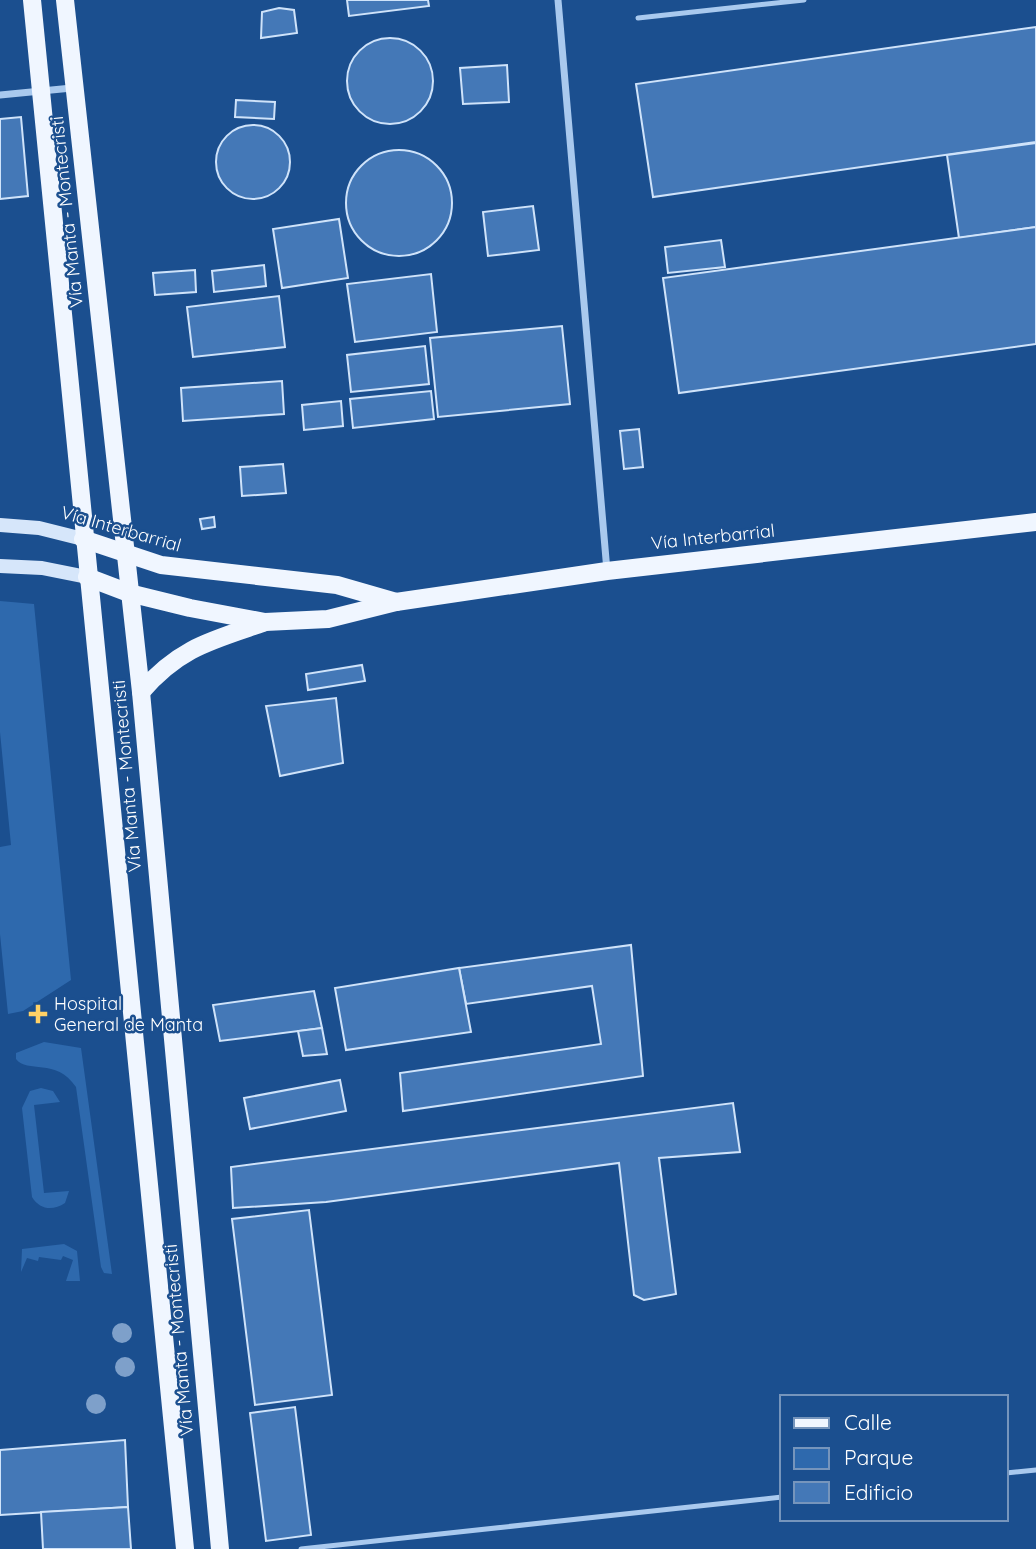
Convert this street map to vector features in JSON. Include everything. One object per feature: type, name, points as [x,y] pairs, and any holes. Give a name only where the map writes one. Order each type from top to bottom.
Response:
[{"type":"main road","name":"Vía Manta - Montecristi","points":[[32,0],[83,539],[185,1549]]},
{"type":"main road","name":"Vía Manta - Montecristi","points":[[65,0],[141,692],[220,1549]]},
{"type":"main road","name":"Vía Interbarrial","points":[[0,566],[42,568],[87,577],[130,593],[265,622],[328,619],[396,602],[607,571],[1036,522]]},
{"type":"main road","name":"Vía Interbarrial","points":[[0,525],[39,528],[83,539],[161,565],[337,585],[396,602]]},
{"type":"main road","points":[[141,692],[170,661],[186,651],[265,622]]},
{"type":"street","points":[[558,0],[607,571]]},
{"type":"street","points":[[0,95],[74,88]]},
{"type":"lane","points":[[638,18],[804,0]]},
{"type":"lane","points":[[1008,1473],[1036,1470]]},
{"type":"lane","points":[[301,1549],[780,1497]]},
{"type":"green space","points":[[0,601],[34,604],[71,980],[23,1011],[8,1014],[0,934],[0,847],[11,845],[0,732]]},
{"type":"green space","points":[[44,1042],[81,1048],[112,1274],[104,1273],[101,1267],[76,1087],[60,1072],[27,1065],[16,1059],[16,1053]]},
{"type":"green space","points":[[41,1088],[53,1091],[60,1102],[34,1105],[44,1193],[69,1191],[65,1203],[51,1208],[39,1205],[32,1197],[22,1108],[30,1091]]},
{"type":"green space","points":[[64,1244],[77,1251],[80,1281],[66,1281],[73,1260],[63,1256],[61,1260],[39,1257],[38,1261],[27,1258],[21,1272],[22,1249]]},
{"type":"building","points":[[347,0],[428,0],[429,6],[349,16]]},
{"type":"building","points":[[279,8],[294,10],[297,33],[261,38],[262,12]]},
{"type":"building","points":[[1036,27],[1036,142],[653,197],[636,84]]},
{"type":"building","points":[[390,38],[414,45],[426,57],[433,81],[426,105],[414,117],[390,124],[366,117],[354,105],[347,81],[354,57],[366,45]]},
{"type":"building","points":[[507,65],[509,102],[463,104],[460,68]]},
{"type":"building","points":[[236,100],[275,102],[274,119],[235,117]]},
{"type":"building","points":[[21,117],[28,196],[0,199],[0,119]]},
{"type":"building","points":[[253,125],[267,128],[279,136],[287,148],[290,162],[287,176],[279,188],[267,196],[253,199],[239,196],[227,188],[219,176],[216,162],[219,148],[227,136],[239,128]]},
{"type":"building","points":[[1036,143],[1036,227],[959,238],[947,155]]},
{"type":"building","points":[[399,150],[419,154],[437,165],[448,183],[452,203],[448,223],[437,241],[419,252],[399,256],[379,252],[361,241],[350,223],[346,203],[350,183],[361,165],[379,154]]},
{"type":"building","points":[[533,206],[539,250],[488,256],[483,212]]},
{"type":"building","points":[[339,219],[348,278],[282,288],[273,229]]},
{"type":"building","points":[[1036,227],[1036,344],[679,393],[663,278]]},
{"type":"building","points":[[721,240],[725,267],[668,273],[665,247]]},
{"type":"building","points":[[264,265],[266,286],[214,292],[212,271]]},
{"type":"building","points":[[195,270],[196,292],[155,295],[153,273]]},
{"type":"building","points":[[431,274],[437,332],[355,342],[347,284]]},
{"type":"building","points":[[279,296],[285,347],[193,357],[187,307]]},
{"type":"building","points":[[562,326],[570,404],[438,417],[430,338]]},
{"type":"building","points":[[425,346],[429,384],[351,392],[347,355]]},
{"type":"building","points":[[282,381],[284,414],[183,421],[181,388]]},
{"type":"building","points":[[431,391],[434,419],[353,428],[350,399]]},
{"type":"building","points":[[341,401],[343,426],[304,430],[302,405]]},
{"type":"building","points":[[639,429],[643,467],[624,469],[620,431]]},
{"type":"building","points":[[283,464],[286,493],[242,496],[240,467]]},
{"type":"building","points":[[214,517],[215,527],[202,529],[200,519]]},
{"type":"building","points":[[362,665],[365,681],[308,690],[306,674]]},
{"type":"building","points":[[336,698],[343,763],[280,776],[266,706]]},
{"type":"building","points":[[631,945],[643,1076],[403,1111],[400,1073],[601,1044],[592,986],[466,1004],[459,968]]},
{"type":"building","points":[[459,968],[471,1032],[346,1050],[335,988]]},
{"type":"building","points":[[314,991],[322,1028],[220,1041],[213,1005]]},
{"type":"building","points":[[322,1028],[327,1054],[303,1056],[298,1031]]},
{"type":"building","points":[[340,1080],[346,1111],[250,1129],[244,1098]]},
{"type":"building","points":[[733,1103],[740,1152],[659,1158],[676,1294],[644,1300],[634,1295],[619,1163],[326,1202],[233,1208],[231,1167]]},
{"type":"building","points":[[309,1210],[332,1395],[255,1405],[232,1219]]},
{"type":"building","points":[[295,1407],[311,1535],[266,1541],[250,1413]]},
{"type":"building","points":[[125,1440],[128,1507],[0,1515],[0,1450]]},
{"type":"building","points":[[128,1507],[131,1549],[43,1549],[41,1512]]},
{"type":"place","name":"Hospital General de Manta","points":[[38,1014]]}]
